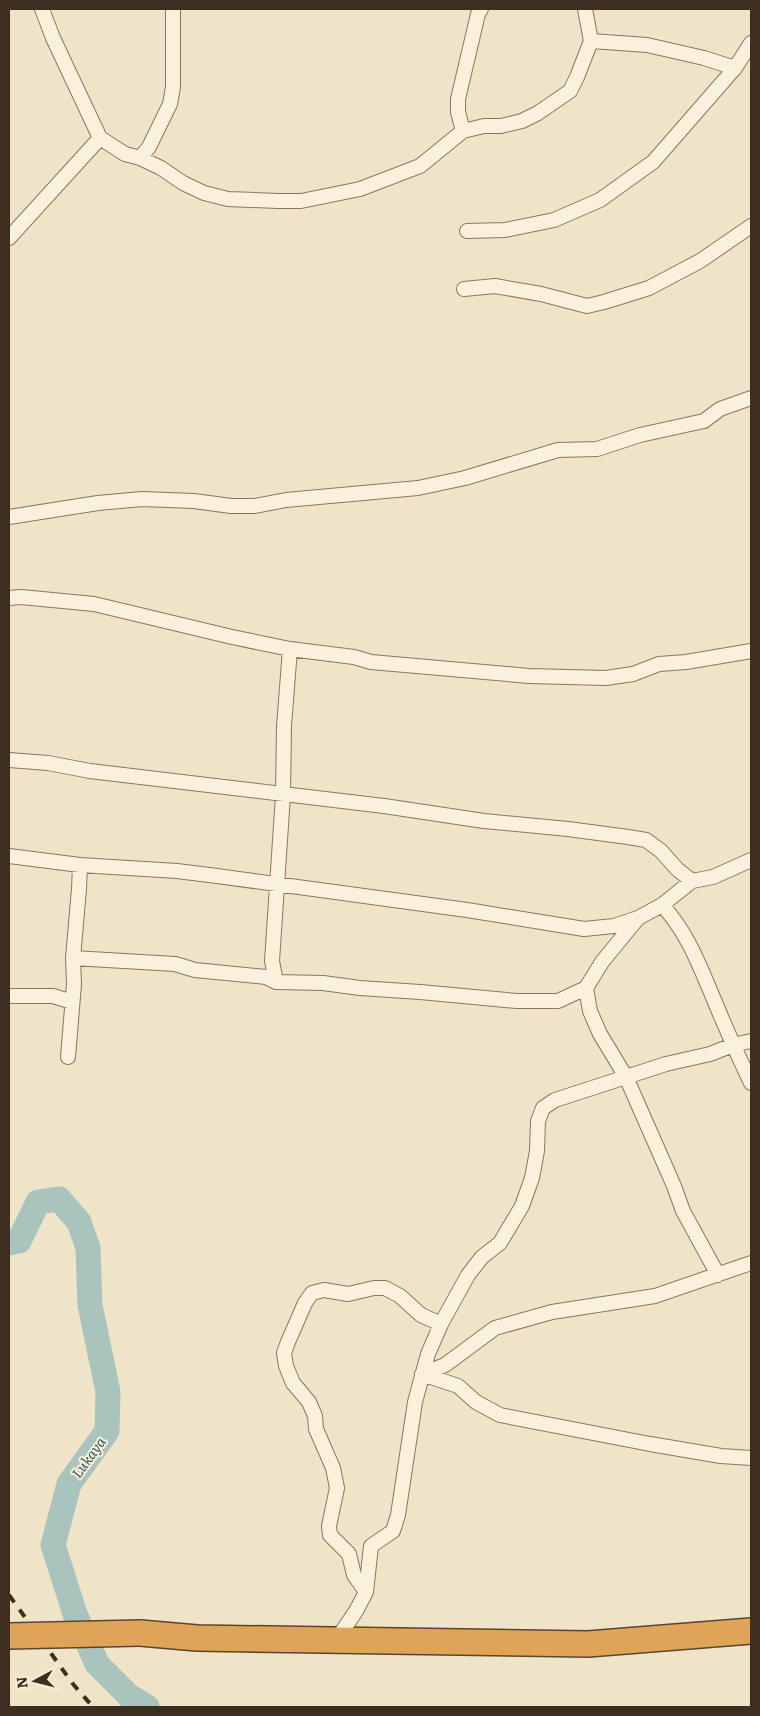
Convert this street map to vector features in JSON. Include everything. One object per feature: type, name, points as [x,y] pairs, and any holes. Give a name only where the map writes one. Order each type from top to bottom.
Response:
[{"type":"highway","points":[[9,1636],[140,1633],[197,1638],[335,1642],[588,1644],[751,1631]]},
{"type":"street","points":[[42,9],[52,38],[100,138],[125,154],[140,158],[161,168],[182,183],[204,193],[228,199],[301,201],[360,189],[420,166],[463,131],[484,126],[501,126],[538,113],[570,91],[591,41],[585,9]]},
{"type":"street","points":[[140,158],[149,147],[170,104],[173,87],[173,9]]},
{"type":"street","points":[[463,131],[458,112],[458,99],[478,14],[481,9]]},
{"type":"street","points":[[591,41],[647,45],[704,58],[735,68]]},
{"type":"street","points":[[466,232],[505,230],[554,220],[600,200],[653,162],[735,68],[751,43]]},
{"type":"street","points":[[9,238],[100,138]]},
{"type":"street","points":[[464,289],[495,286],[541,294],[587,306],[658,283],[700,261],[751,226]]},
{"type":"street","points":[[9,517],[89,504],[142,499],[254,506],[286,500],[418,488],[465,478],[558,450],[597,449],[640,435],[704,421],[720,409],[751,398]]},
{"type":"street","points":[[9,598],[21,597],[94,604],[290,649],[354,657],[371,662],[529,676],[606,678],[633,674],[659,664],[686,662],[751,651]]},
{"type":"street","points":[[276,982],[272,961],[283,795],[284,726],[290,649]]},
{"type":"street","points":[[9,760],[48,763],[90,771],[646,840],[661,851],[677,869],[692,881]]},
{"type":"street","points":[[9,856],[80,865],[177,871],[467,910],[584,929],[614,926],[638,918],[662,905],[692,881],[713,878],[751,860]]},
{"type":"street","points":[[68,1057],[80,865]]},
{"type":"street","points":[[662,905],[675,919],[690,943],[733,1045],[751,1082]]},
{"type":"street","points":[[73,958],[175,964],[195,970],[266,977],[276,982],[323,983],[360,988],[430,992],[516,1001],[558,1001],[586,988],[602,962],[638,918]]},
{"type":"street","points":[[586,988],[590,1011],[614,1060],[626,1077],[674,1186],[683,1211],[718,1274]]},
{"type":"street","points":[[9,996],[53,996],[72,1002]]},
{"type":"street","points":[[335,1642],[356,1611],[366,1592],[371,1546],[393,1531],[398,1515],[415,1402],[428,1354],[441,1324],[468,1275],[482,1257],[500,1243],[522,1206],[532,1178],[538,1121],[543,1108],[555,1100],[666,1064],[700,1057],[733,1045],[751,1041]]},
{"type":"street","points":[[422,1374],[445,1365],[496,1328],[552,1312],[655,1296],[751,1263],[751,1269]]},
{"type":"street","points":[[366,1592],[354,1576],[349,1554],[330,1535],[329,1526],[337,1488],[333,1468],[316,1429],[315,1416],[309,1402],[293,1383],[286,1366],[284,1352],[305,1304],[312,1293],[324,1290],[348,1294],[374,1288],[385,1288],[400,1296],[421,1315],[441,1324]]},
{"type":"street","points":[[422,1374],[458,1386],[476,1402],[500,1415],[659,1446],[721,1456],[751,1458]]},
{"type":"waterway","name":"Lukaya","points":[[9,1243],[19,1241],[38,1202],[59,1199],[79,1222],[88,1248],[90,1305],[108,1392],[107,1431],[69,1484],[53,1545],[75,1614],[97,1664],[129,1696],[147,1707]]},
{"type":"railway","points":[[9,1595],[73,1684],[93,1707]]}]
